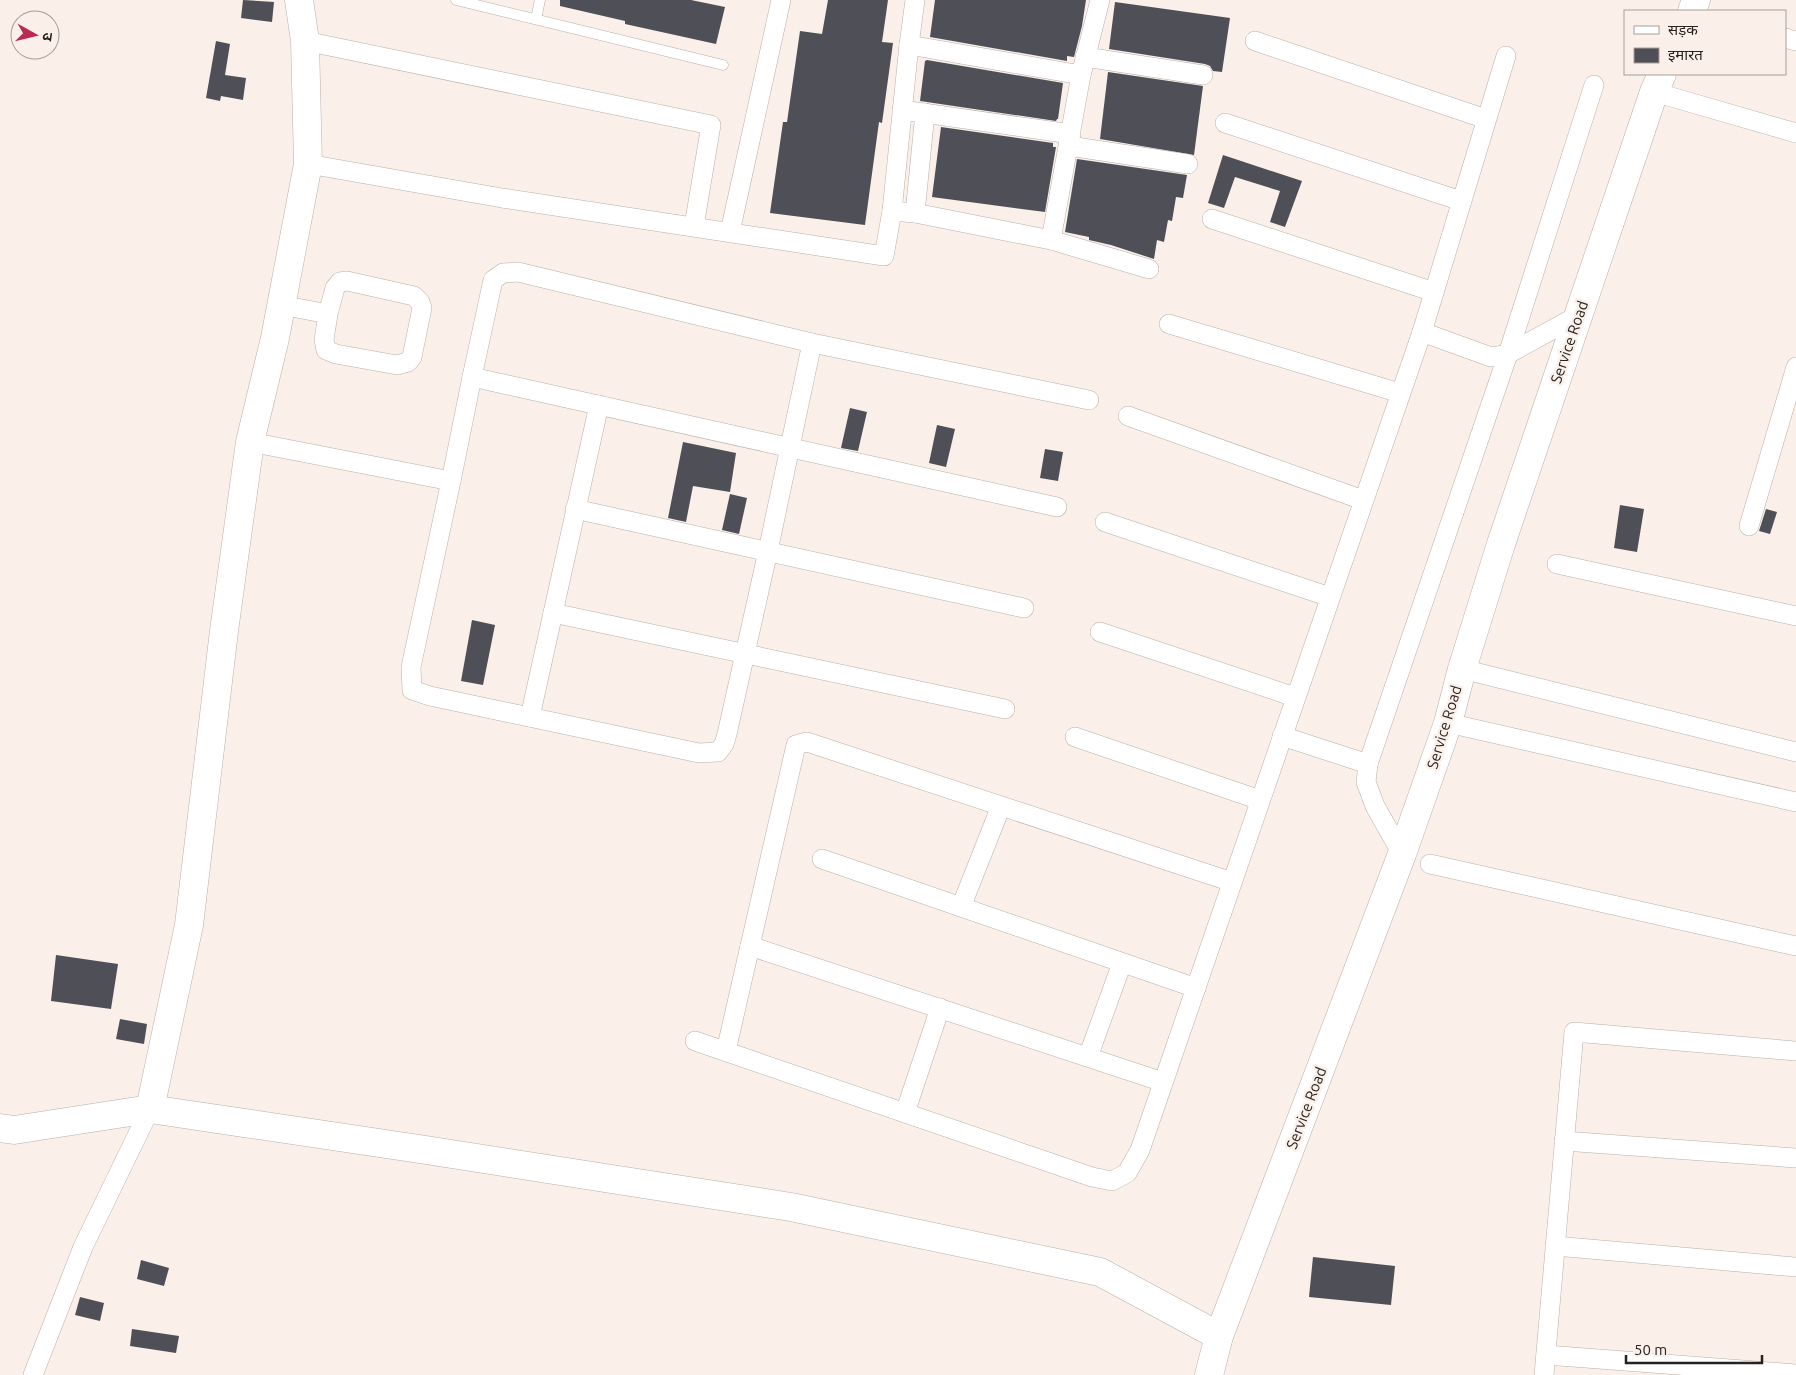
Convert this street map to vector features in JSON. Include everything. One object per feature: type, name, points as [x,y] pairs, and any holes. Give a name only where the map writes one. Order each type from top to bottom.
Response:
[{"type":"street","points":[[33,1375],[83,1247],[150,1110],[189,925],[224,631],[250,442],[281,305],[308,164],[304,41],[299,0]]},
{"type":"street","points":[[730,232],[781,0]]},
{"type":"street","points":[[308,164],[502,198],[884,256],[892,211],[915,0]]},
{"type":"street","points":[[1051,240],[1083,66],[1100,0]]},
{"type":"street","points":[[304,41],[711,125],[694,226]]},
{"type":"street","points":[[1255,41],[1486,119]]},
{"type":"street","points":[[909,45],[1083,66],[1203,75]]},
{"type":"street","points":[[695,1041],[1092,1177],[1112,1181],[1127,1173],[1137,1156],[1164,1082],[1422,332],[1506,56]]},
{"type":"street","points":[[1658,83],[1796,133]]},
{"type":"street","name":"Service Road","points":[[1209,1375],[1219,1336],[1402,854],[1448,722],[1462,669],[1501,544],[1658,83]]},
{"type":"street","points":[[1402,854],[1375,806],[1366,782],[1368,764],[1508,354],[1594,85]]},
{"type":"street","points":[[902,110],[1070,140],[1188,164]]},
{"type":"street","points":[[915,213],[926,113]]},
{"type":"street","points":[[1225,122],[1461,201]]},
{"type":"street","points":[[892,211],[915,213],[1051,240],[1149,269]]},
{"type":"street","points":[[1212,219],[1434,292]]},
{"type":"street","points":[[812,343],[727,734],[724,744],[718,752],[699,753],[530,718],[430,696],[412,690],[410,667],[493,280],[503,273],[518,272],[812,343],[1089,400]]},
{"type":"street","points":[[347,281],[414,296],[420,302],[422,308],[412,357],[408,362],[397,365],[336,354],[326,350],[324,340],[328,314],[335,288],[340,282],[347,281]]},
{"type":"street","points":[[281,305],[328,314]]},
{"type":"street","points":[[1422,332],[1491,357],[1508,354],[1579,315]]},
{"type":"street","points":[[1169,324],[1400,393]]},
{"type":"street","points":[[1749,526],[1796,367]]},
{"type":"street","points":[[472,377],[1057,507]]},
{"type":"street","points":[[530,718],[599,405]]},
{"type":"street","points":[[1128,416],[1363,500]]},
{"type":"street","points":[[250,442],[451,481]]},
{"type":"street","points":[[576,509],[1024,608]]},
{"type":"street","points":[[1105,522],[1330,597]]},
{"type":"street","points":[[1557,564],[1796,616]]},
{"type":"street","points":[[553,613],[1005,709]]},
{"type":"street","points":[[1100,632],[1295,698]]},
{"type":"street","points":[[1462,669],[1796,752]]},
{"type":"street","points":[[1448,722],[1796,802]]},
{"type":"street","points":[[1282,736],[1368,764]]},
{"type":"street","points":[[1075,737],[1260,800]]},
{"type":"street","points":[[726,1051],[796,745],[807,742],[1232,882]]},
{"type":"street","points":[[961,907],[1000,806]]},
{"type":"street","points":[[822,859],[1196,988]]},
{"type":"street","points":[[1430,864],[1796,946]]},
{"type":"street","points":[[750,946],[1164,1082]]},
{"type":"street","points":[[1088,1057],[1122,963]]},
{"type":"street","points":[[905,1113],[940,1008]]},
{"type":"street","points":[[1544,1375],[1574,1032],[1796,1051]]},
{"type":"street","points":[[0,1128],[14,1130],[150,1110],[436,1151],[790,1207],[1100,1272],[1219,1336]]},
{"type":"street","points":[[1564,1140],[1796,1158]]},
{"type":"street","points":[[1555,1246],[1796,1267]]},
{"type":"street","points":[[1546,1355],[1756,1373],[1796,1374]]},
{"type":"lane","points":[[456,0],[723,65]]},
{"type":"lane","points":[[536,20],[540,0]]},
{"type":"building","points":[[243,0],[274,2],[272,22],[241,18]]},
{"type":"building","points":[[560,0],[691,0],[725,7],[716,44],[625,24],[625,21],[560,6]]},
{"type":"building","points":[[828,0],[888,0],[882,42],[893,43],[882,123],[879,122],[865,225],[770,213],[783,122],[787,122],[800,31],[822,34]]},
{"type":"building","points":[[935,0],[1086,0],[1074,57],[1067,56],[1067,61],[930,37]]},
{"type":"building","points":[[1115,2],[1230,18],[1222,72],[1213,71],[1210,66],[1205,64],[1109,49]]},
{"type":"building","points":[[216,41],[230,44],[225,75],[246,78],[243,100],[221,96],[220,101],[206,98]]},
{"type":"building","points":[[925,61],[1063,83],[1058,119],[1056,121],[920,101]]},
{"type":"building","points":[[1108,72],[1203,86],[1194,155],[1100,139]]},
{"type":"building","points":[[941,127],[1053,143],[1053,147],[1056,147],[1045,212],[932,197]]},
{"type":"building","points":[[1223,155],[1302,181],[1285,227],[1270,222],[1280,191],[1235,177],[1224,208],[1208,203]]},
{"type":"building","points":[[1077,159],[1187,175],[1183,198],[1176,197],[1172,221],[1168,220],[1164,242],[1157,240],[1154,259],[1089,240],[1089,237],[1065,232]]},
{"type":"building","points":[[850,408],[867,412],[858,451],[841,448]]},
{"type":"building","points":[[937,425],[955,429],[946,467],[929,463]]},
{"type":"building","points":[[683,442],[736,453],[730,492],[693,486],[686,522],[668,518]]},
{"type":"building","points":[[1045,449],[1063,452],[1058,481],[1040,478]]},
{"type":"building","points":[[730,494],[747,498],[739,534],[722,530]]},
{"type":"building","points":[[1620,505],[1644,509],[1637,552],[1614,548]]},
{"type":"building","points":[[1766,509],[1777,512],[1770,534],[1759,531]]},
{"type":"building","points":[[472,620],[495,625],[483,685],[461,681]]},
{"type":"building","points":[[56,955],[118,964],[111,1009],[51,1001]]},
{"type":"building","points":[[120,1019],[147,1024],[144,1044],[116,1039]]},
{"type":"building","points":[[1313,1257],[1395,1266],[1391,1305],[1309,1297]]},
{"type":"building","points":[[141,1260],[169,1268],[164,1286],[137,1279]]},
{"type":"building","points":[[80,1297],[104,1303],[100,1321],[75,1315]]},
{"type":"building","points":[[132,1329],[179,1336],[176,1353],[130,1346]]}]
